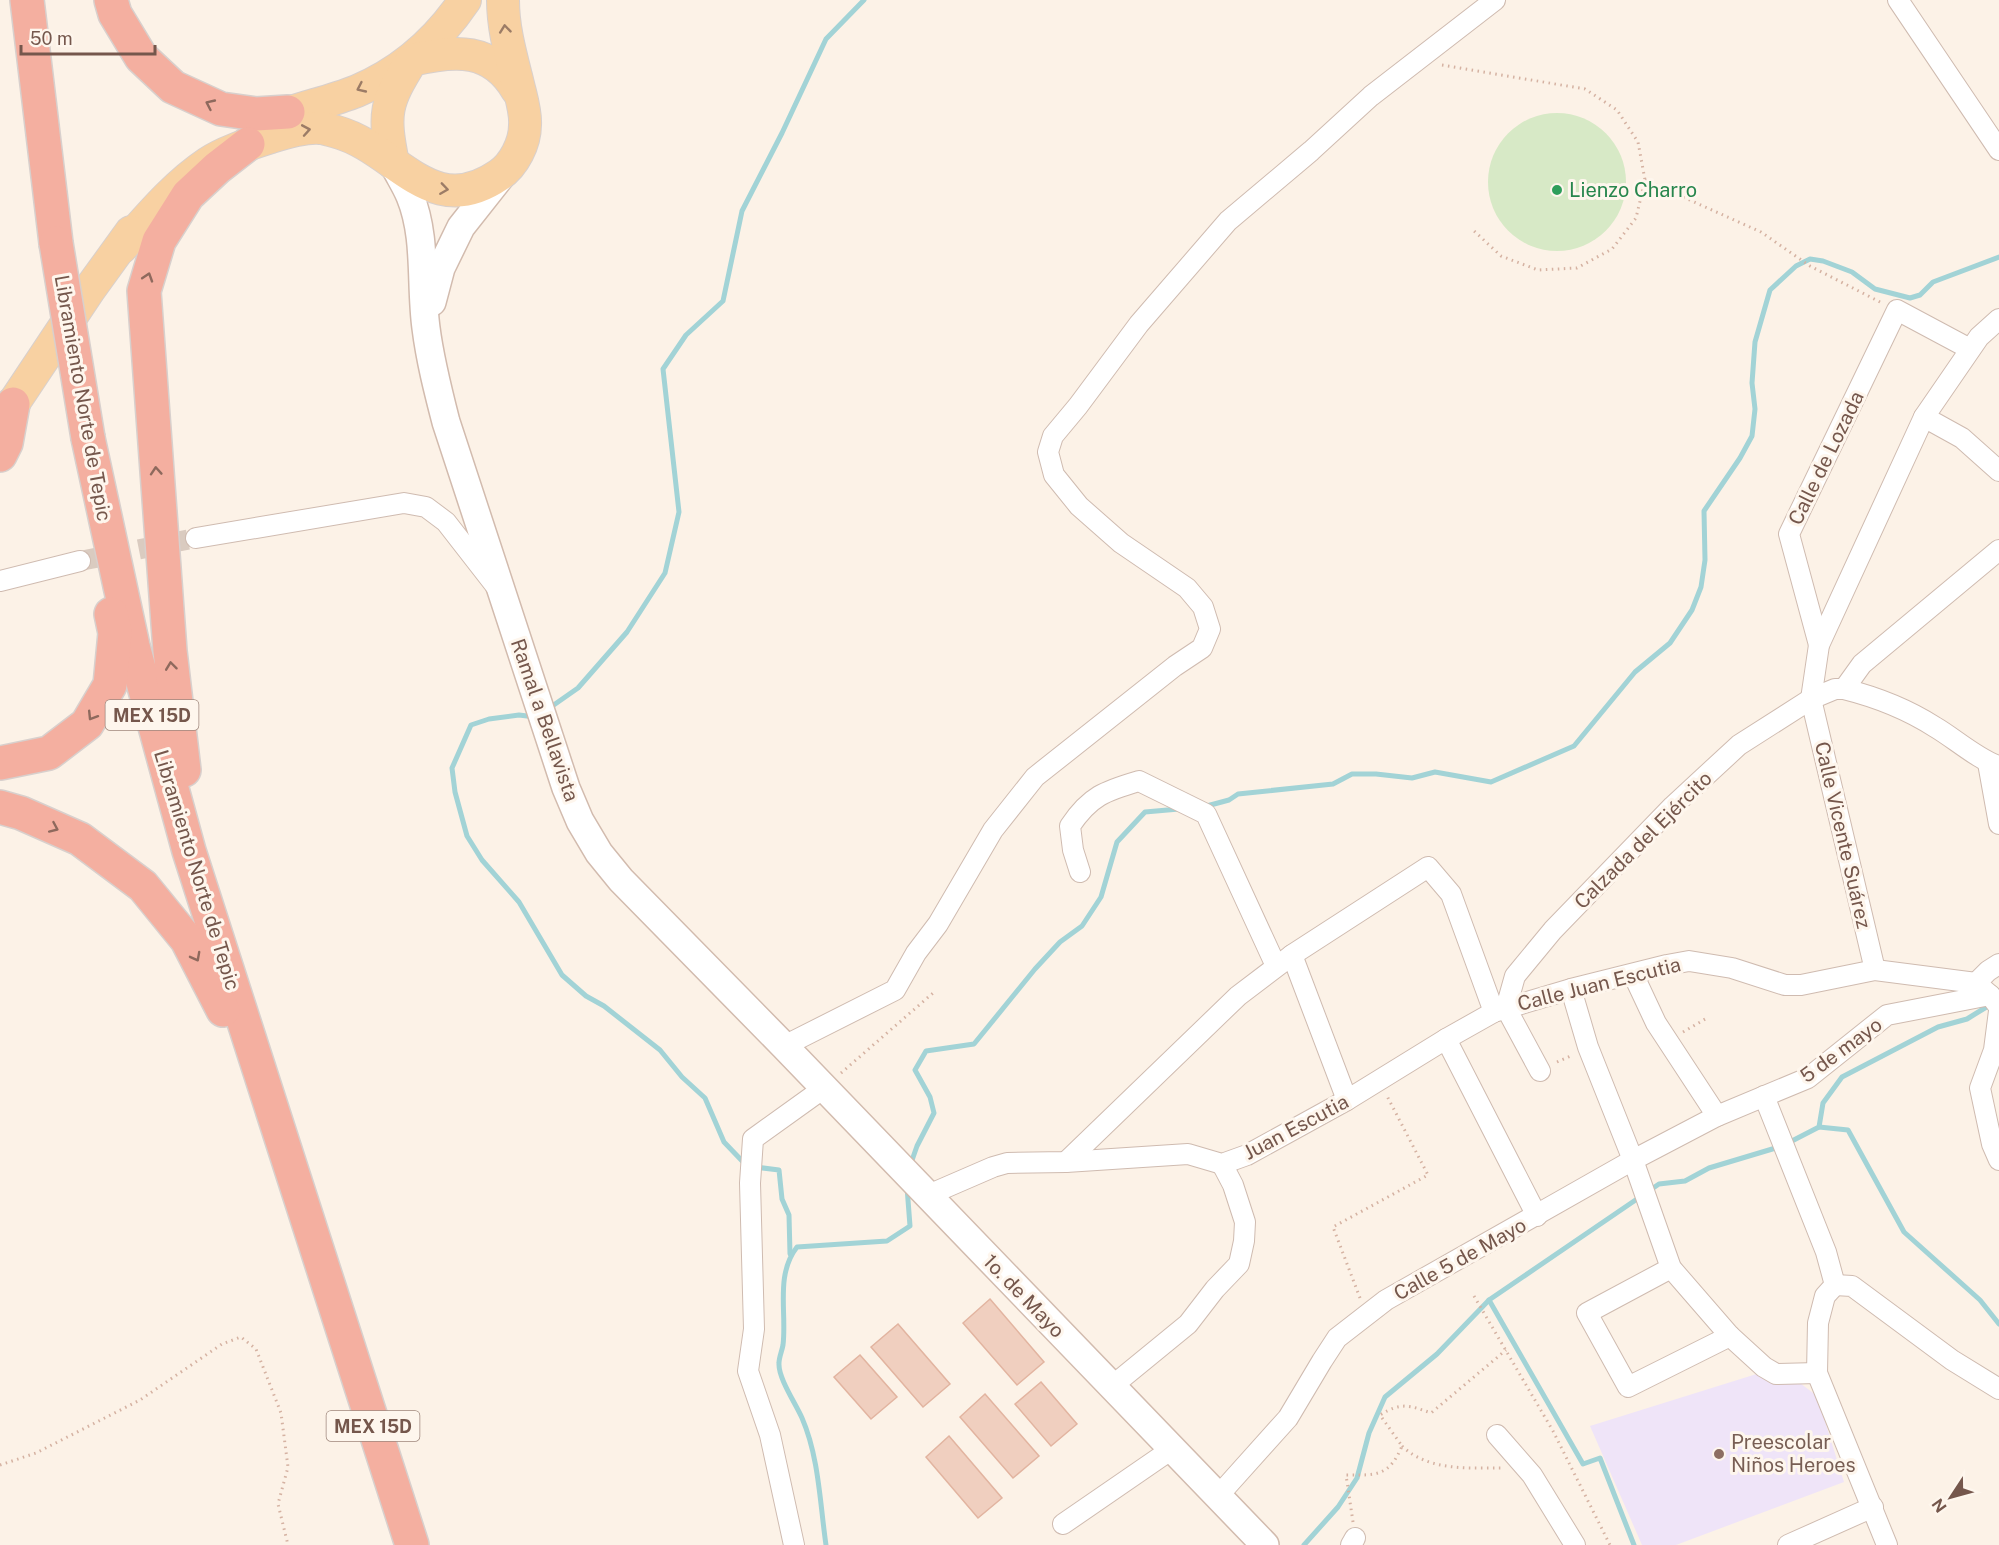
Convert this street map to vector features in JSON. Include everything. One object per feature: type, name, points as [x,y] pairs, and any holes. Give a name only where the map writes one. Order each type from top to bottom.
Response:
[{"type":"highway","name":"Libramiento Norte de Tepic","points":[[27,0],[56,243],[88,438],[133,646],[189,851],[412,1545]]},
{"type":"highway","points":[[111,0],[115,14],[141,57],[173,87],[221,109],[256,114],[288,112]]},
{"type":"highway","points":[[232,988],[238,967],[186,791],[170,651],[144,291],[159,241],[188,195],[248,144]]},
{"type":"highway","points":[[0,456],[6,443],[7,413]]},
{"type":"highway","points":[[0,763],[49,753],[87,724],[110,685],[115,633],[79,468],[88,438]]},
{"type":"highway","points":[[0,807],[21,813],[80,839],[143,886],[187,940],[222,1008],[308,1281],[334,1307]]},
{"type":"main road","points":[[393,163],[387,132],[388,106],[398,82],[412,60],[439,34],[465,0]]},
{"type":"main road","points":[[121,248],[183,182],[210,162],[248,144],[281,134],[320,128],[353,137],[434,188],[460,192],[485,185],[506,171],[520,149],[526,124],[522,99],[506,39],[503,0]]},
{"type":"main road","points":[[7,413],[145,210],[177,175],[202,156],[240,133],[288,112],[356,91],[412,60],[439,54],[465,52],[489,60],[509,76],[522,99]]},
{"type":"street","points":[[784,1046],[896,990],[916,953],[938,924],[993,830],[1035,777],[1202,648],[1210,629],[1203,607],[1188,588],[1120,543],[1079,506],[1054,475],[1048,452],[1053,436],[1139,324],[1228,221],[1371,96],[1495,0]]},
{"type":"street","points":[[1898,0],[1999,150]]},
{"type":"street","name":"Ramal a Bellavista","points":[[393,163],[410,196],[417,221],[422,258],[426,326],[446,422],[548,734],[580,821],[599,853],[621,880],[784,1046]]},
{"type":"street","points":[[426,326],[441,268],[461,227],[506,171]]},
{"type":"street","points":[[1897,310],[1970,349]]},
{"type":"street","name":"Calle de Lozada","points":[[1819,645],[1789,534],[1897,310]]},
{"type":"street","points":[[1810,699],[1819,645],[1924,417],[1978,337],[1999,319]]},
{"type":"street","points":[[1924,417],[1962,438],[1999,471]]},
{"type":"street","points":[[196,538],[404,503],[426,507],[446,522],[504,597]]},
{"type":"street","points":[[1999,550],[1863,664],[1844,689],[1903,709],[1993,764],[1999,824]]},
{"type":"street","points":[[0,581],[80,561]]},
{"type":"street","name":"Calzada del Ejército","points":[[1500,1010],[1515,976],[1553,930],[1673,806],[1739,745],[1810,699],[1834,688],[1844,689]]},
{"type":"street","name":"Calle Vicente Suárez","points":[[1810,699],[1875,970]]},
{"type":"street","points":[[1080,872],[1073,850],[1070,826],[1081,809],[1108,790],[1139,781],[1206,814],[1276,966]]},
{"type":"street","points":[[1066,1162],[1238,996],[1292,955],[1428,867],[1451,894],[1500,1010],[1540,1071]]},
{"type":"street","points":[[1292,955],[1347,1100]]},
{"type":"street","name":"Calle Juan Escutia","points":[[1500,1010],[1571,989],[1689,962],[1732,968],[1785,986],[1801,985],[1875,970],[1991,999]]},
{"type":"street","points":[[1999,964],[1988,971],[1994,1050],[1980,1088],[1992,1144],[1999,1160]]},
{"type":"street","points":[[1633,974],[1656,1023],[1717,1116]]},
{"type":"street","points":[[1571,989],[1588,1047],[1634,1160],[1671,1268],[1730,1336],[1764,1367],[1776,1374],[1817,1373]]},
{"type":"street","name":"5 de mayo","points":[[1764,1096],[1808,1078],[1887,1016],[1991,999]]},
{"type":"street","name":"Juan Escutia","points":[[926,1196],[1007,1163],[1066,1162],[1188,1154],[1222,1164],[1247,1155],[1347,1100],[1446,1039],[1500,1010]]},
{"type":"street","points":[[1446,1039],[1537,1216]]},
{"type":"street","name":"1o. de Mayo","points":[[784,1046],[926,1196],[1265,1545]]},
{"type":"street","points":[[794,1545],[770,1435],[748,1371],[754,1329],[750,1183],[753,1139],[824,1088]]},
{"type":"street","points":[[1764,1096],[1826,1252],[1834,1285]]},
{"type":"street","name":"Calle 5 de Mayo","points":[[1224,1503],[1288,1418],[1337,1338],[1386,1300],[1634,1160],[1717,1116],[1764,1096]]},
{"type":"street","points":[[1111,1387],[1188,1324],[1215,1289],[1239,1264],[1245,1222],[1233,1185],[1222,1164]]},
{"type":"street","points":[[1671,1268],[1587,1313],[1628,1387],[1730,1336]]},
{"type":"street","points":[[1834,1285],[1825,1296],[1818,1323],[1817,1373],[1887,1545]]},
{"type":"street","points":[[1834,1285],[1852,1286],[1952,1360],[1999,1389]]},
{"type":"street","points":[[1497,1435],[1532,1475],[1575,1545]]},
{"type":"street","points":[[1063,1524],[1172,1449]]},
{"type":"street","points":[[1788,1545],[1873,1507]]},
{"type":"path","points":[[1415,61],[1585,89],[1617,110],[1638,142],[1645,180],[1636,218],[1612,249],[1577,268],[1538,270],[1510,260],[1501,256],[1473,229]]},
{"type":"path","points":[[1645,180],[1761,232],[1810,266],[1897,310]]},
{"type":"path","points":[[824,1088],[933,993]]},
{"type":"path","points":[[1667,1041],[1707,1018]]},
{"type":"path","points":[[1540,1071],[1588,1047]]},
{"type":"path","points":[[1366,1316],[1334,1227],[1428,1175],[1379,1081]]},
{"type":"path","points":[[1474,1296],[1553,1431],[1610,1545]]},
{"type":"path","points":[[0,1465],[36,1453],[140,1400],[222,1344],[241,1337],[256,1349],[280,1413],[288,1467],[278,1503],[288,1545]]},
{"type":"path","points":[[1506,1350],[1431,1413],[1408,1405],[1392,1408],[1380,1416],[1412,1456],[1451,1468],[1501,1468],[1532,1475]]},
{"type":"path","points":[[1353,1542],[1346,1475],[1374,1475],[1395,1463],[1402,1446]]},
{"type":"shaded area","name":"Preescolar Niños Heroes","points":[[1779,1367],[1817,1396],[1844,1482],[1676,1545],[1642,1545],[1590,1426]]},
{"type":"green space","name":"Lienzo Charro","points":[[1557,113],[1584,118],[1606,133],[1621,155],[1626,182],[1621,209],[1606,231],[1584,246],[1557,251],[1530,246],[1508,231],[1493,209],[1488,182],[1493,155],[1508,133],[1530,118]]},
{"type":"building","points":[[990,1299],[1044,1362],[1017,1385],[963,1323]]},
{"type":"building","points":[[898,1324],[950,1384],[923,1407],[871,1347]]},
{"type":"building","points":[[860,1355],[897,1397],[871,1419],[834,1377]]},
{"type":"building","points":[[1041,1382],[1077,1424],[1051,1446],[1015,1404]]},
{"type":"building","points":[[985,1394],[1039,1456],[1013,1478],[960,1417]]},
{"type":"building","points":[[949,1436],[1002,1498],[978,1518],[926,1457]]},
{"type":"waterway","points":[[548,709],[578,688],[627,632],[665,573],[679,512],[663,369],[686,335],[723,301],[742,211],[826,39],[864,0]]},
{"type":"waterway","points":[[1203,807],[1229,800],[1238,794],[1333,784],[1352,774],[1412,778],[1435,772],[1491,782],[1574,746],[1635,672],[1670,643],[1692,610],[1701,587],[1705,560],[1704,511],[1752,436],[1755,409],[1752,383],[1755,342],[1770,290],[1796,266],[1810,259],[1823,261],[1852,272],[1875,289],[1910,298],[1920,295],[1933,282],[1999,257]]},
{"type":"waterway","points":[[535,717],[519,715],[489,719],[471,725],[452,768],[455,792],[467,836],[482,860],[519,902],[562,975],[586,996],[604,1006],[660,1050],[682,1077],[705,1098],[724,1142],[746,1165]]},
{"type":"waterway","points":[[910,1166],[917,1146],[934,1113],[930,1097],[915,1070],[926,1051],[974,1044],[1035,969],[1060,942],[1082,926],[1101,897],[1117,842],[1145,812],[1179,809]]},
{"type":"waterway","points":[[1788,1143],[1819,1127],[1823,1103],[1842,1077],[1938,1027],[1967,1019],[1993,1003]]},
{"type":"waterway","points":[[1819,1127],[1848,1130],[1904,1232],[1980,1300],[1999,1324]]},
{"type":"waterway","points":[[1304,1545],[1338,1507],[1357,1478],[1369,1433],[1385,1397],[1437,1354],[1489,1300],[1659,1184],[1685,1181],[1709,1168],[1779,1147]]},
{"type":"waterway","points":[[755,1167],[779,1170],[782,1199],[789,1215],[790,1254]]},
{"type":"waterway","points":[[826,1545],[818,1481],[808,1433],[779,1369],[784,1333],[783,1294],[786,1270],[797,1247],[887,1241],[910,1226],[907,1187]]},
{"type":"waterway","points":[[1489,1300],[1583,1464],[1600,1458],[1634,1545]]},
{"type":"tunnel","points":[[80,561],[196,538]]},
{"type":"place","name":"Lienzo Charro","points":[[1557,190]]},
{"type":"place","name":"Preescolar Niños Heroes","points":[[1719,1454]]}]
